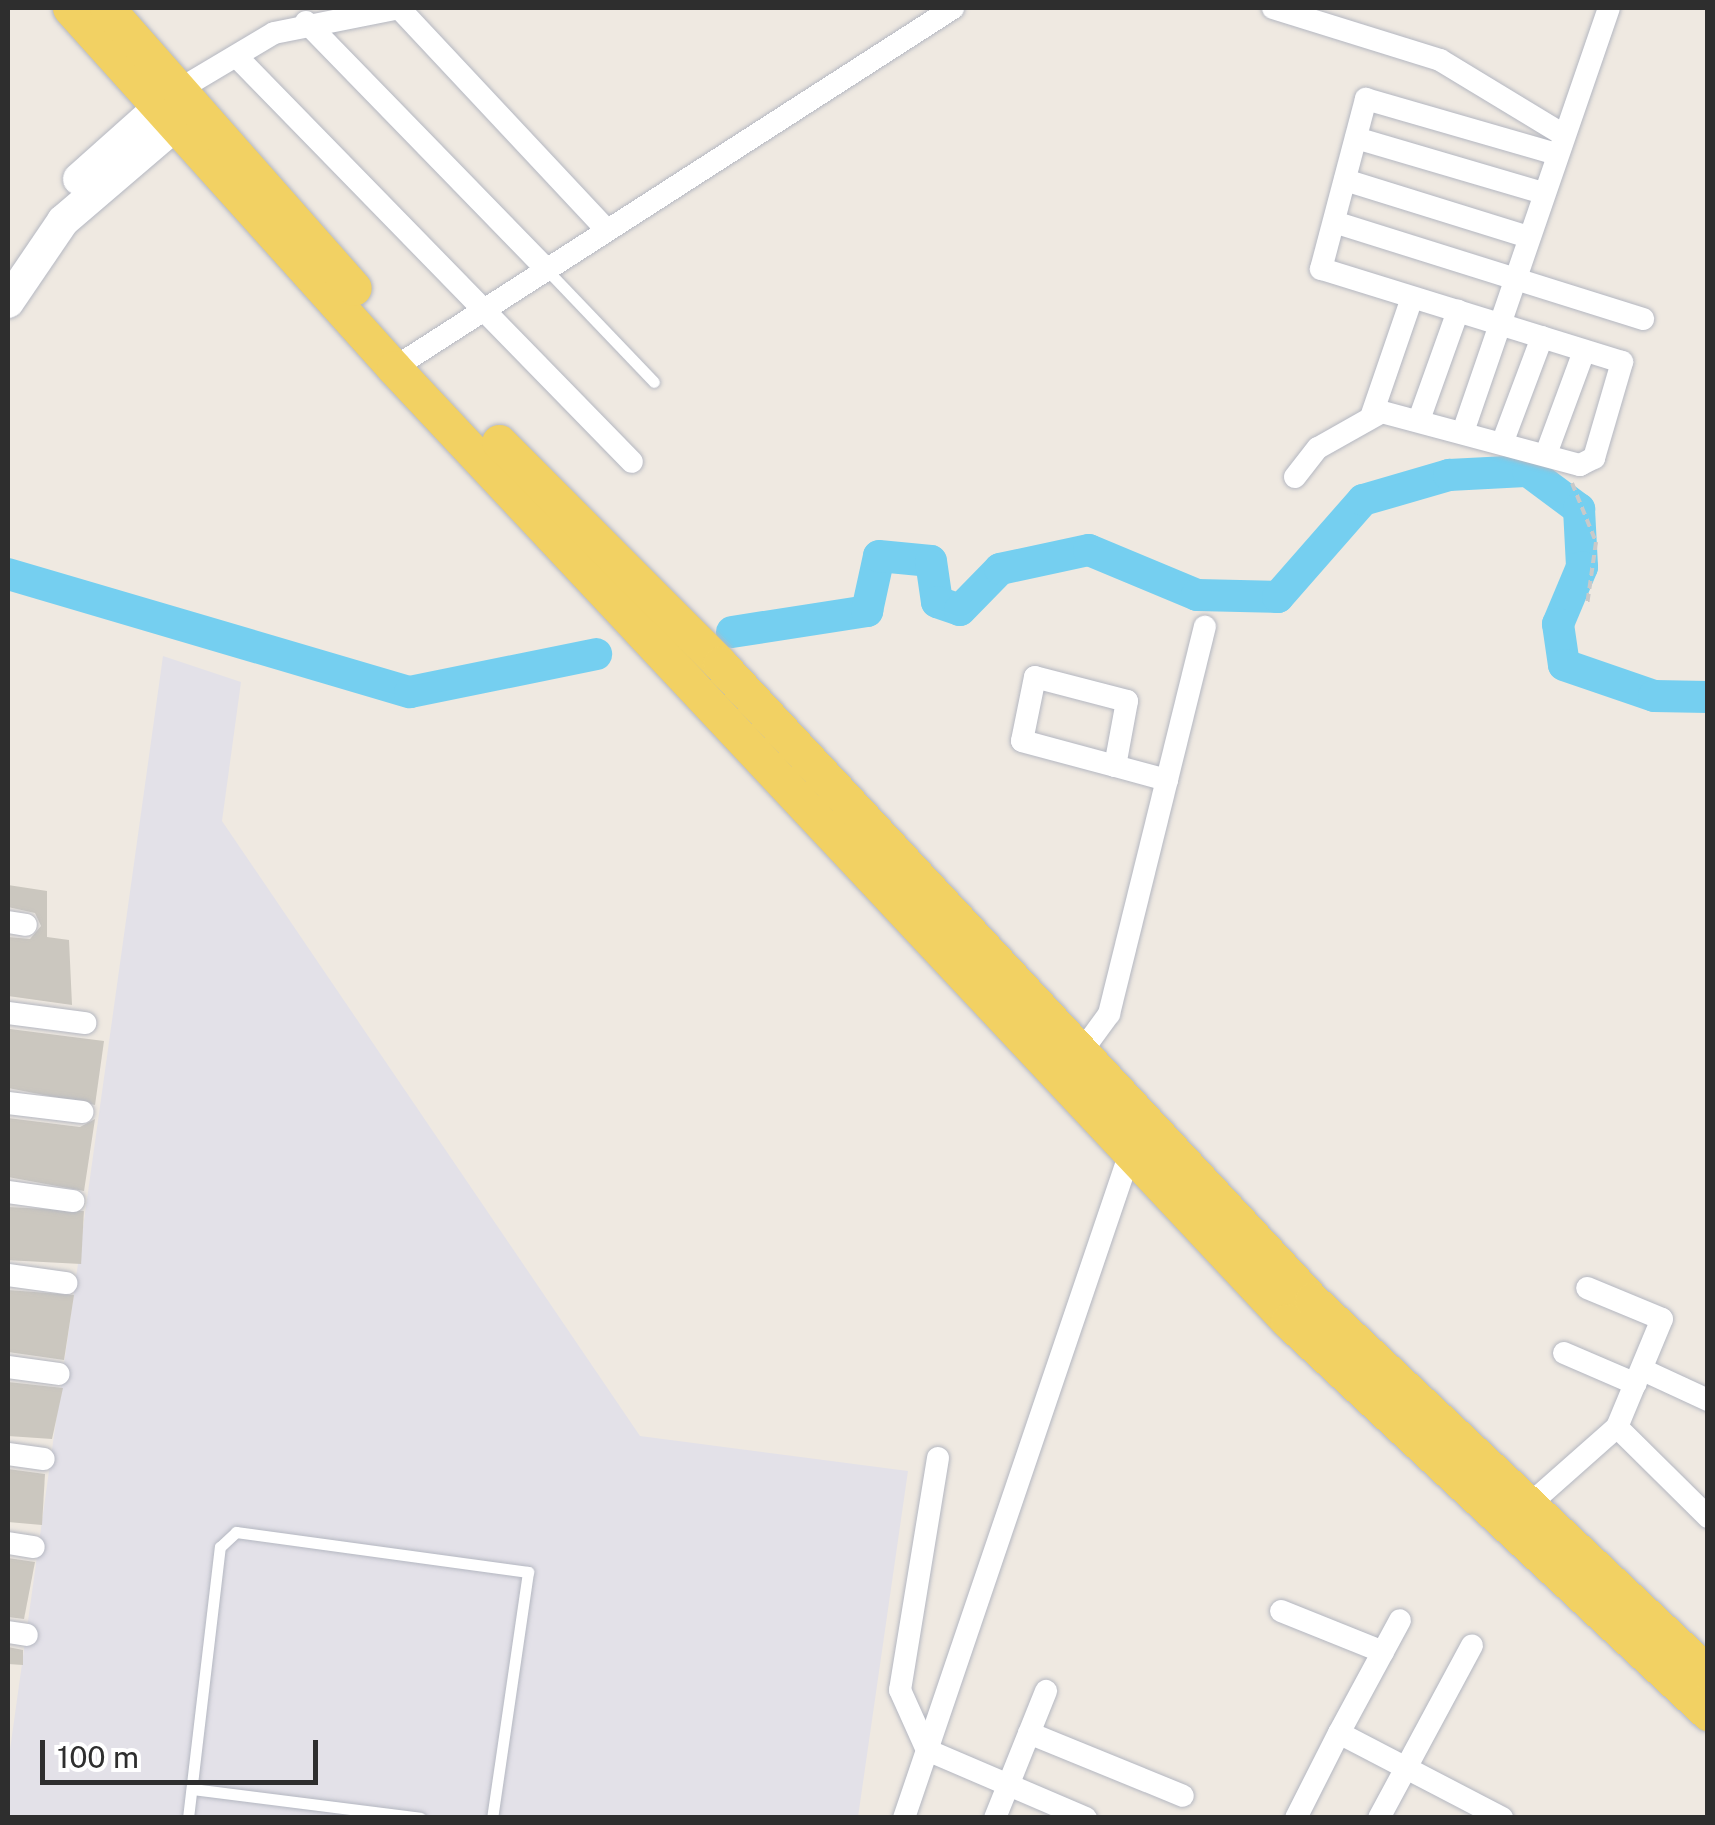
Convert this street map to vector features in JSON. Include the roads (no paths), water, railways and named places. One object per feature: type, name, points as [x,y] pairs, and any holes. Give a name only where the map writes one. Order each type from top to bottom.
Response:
[{"type":"main road","points":[[70,8],[184,101]]},
{"type":"main road","points":[[107,8],[402,361],[1139,1133],[1708,1673]]},
{"type":"main road","points":[[8,262],[67,190],[184,101]]},
{"type":"main road","points":[[8,302],[63,221],[184,101]]},
{"type":"main road","points":[[402,361],[720,664],[1082,1050],[1139,1133],[1288,1321],[1708,1713]]},
{"type":"street","points":[[184,101],[238,58],[306,22],[399,8],[606,228]]},
{"type":"street","points":[[402,361],[482,303],[953,8]]},
{"type":"street","points":[[1273,8],[1440,60],[1559,144]]},
{"type":"street","points":[[1464,429],[1609,8]]},
{"type":"street","points":[[306,22],[542,265]]},
{"type":"street","points":[[238,58],[482,303],[632,462]]},
{"type":"street","points":[[1294,477],[1318,448],[1372,414],[1420,418],[1580,465],[1594,458],[1625,368],[1542,337],[1324,272],[1356,138],[1372,98],[1559,144]]},
{"type":"street","points":[[1356,138],[1543,194]]},
{"type":"street","points":[[1345,180],[1528,238]]},
{"type":"street","points":[[1334,222],[1644,318]]},
{"type":"street","points":[[1372,414],[1412,298]]},
{"type":"street","points":[[1420,418],[1458,311]]},
{"type":"street","points":[[1503,441],[1542,337]]},
{"type":"street","points":[[1546,454],[1584,351]]},
{"type":"street","points":[[1082,1050],[1109,1014],[1205,627]]},
{"type":"street","points":[[1114,766],[1127,701],[1035,677],[1018,738],[1114,766],[1167,780]]},
{"type":"street","points":[[8,1014],[85,1023]]},
{"type":"street","points":[[8,1103],[82,1112]]},
{"type":"street","points":[[904,1818],[1139,1133]]},
{"type":"street","points":[[8,1192],[73,1201]]},
{"type":"street","points":[[8,1276],[66,1283]]},
{"type":"street","points":[[1530,1504],[1618,1427],[1662,1319],[1587,1288]]},
{"type":"street","points":[[1564,1352],[1708,1400]]},
{"type":"street","points":[[8,1367],[59,1374]]},
{"type":"street","points":[[1618,1427],[1708,1516]]},
{"type":"street","points":[[8,1454],[44,1459]]},
{"type":"street","points":[[938,1458],[899,1681],[927,1750],[1086,1818]]},
{"type":"street","points":[[8,1543],[34,1546]]},
{"type":"street","points":[[1281,1611],[1383,1652]]},
{"type":"street","points":[[1296,1818],[1400,1620]]},
{"type":"street","points":[[1379,1818],[1472,1644]]},
{"type":"street","points":[[994,1818],[1046,1691]]},
{"type":"street","points":[[1029,1733],[1183,1796]]},
{"type":"street","points":[[1339,1733],[1405,1767],[1465,1809],[1502,1818]]},
{"type":"lane","points":[[542,265],[654,382]]},
{"type":"lane","points":[[188,1818],[220,1547],[236,1532],[528,1572],[492,1818]]},
{"type":"lane","points":[[192,1789],[420,1818]]},
{"type":"waterway","points":[[732,632],[867,611],[879,556],[931,561],[937,602],[960,610],[1000,569],[1089,550],[1197,595],[1278,597],[1363,500],[1449,475],[1528,471],[1579,509],[1582,567],[1558,624],[1564,665],[1654,696],[1708,697]]},
{"type":"waterway","points":[[8,574],[410,692],[596,654]]}]
